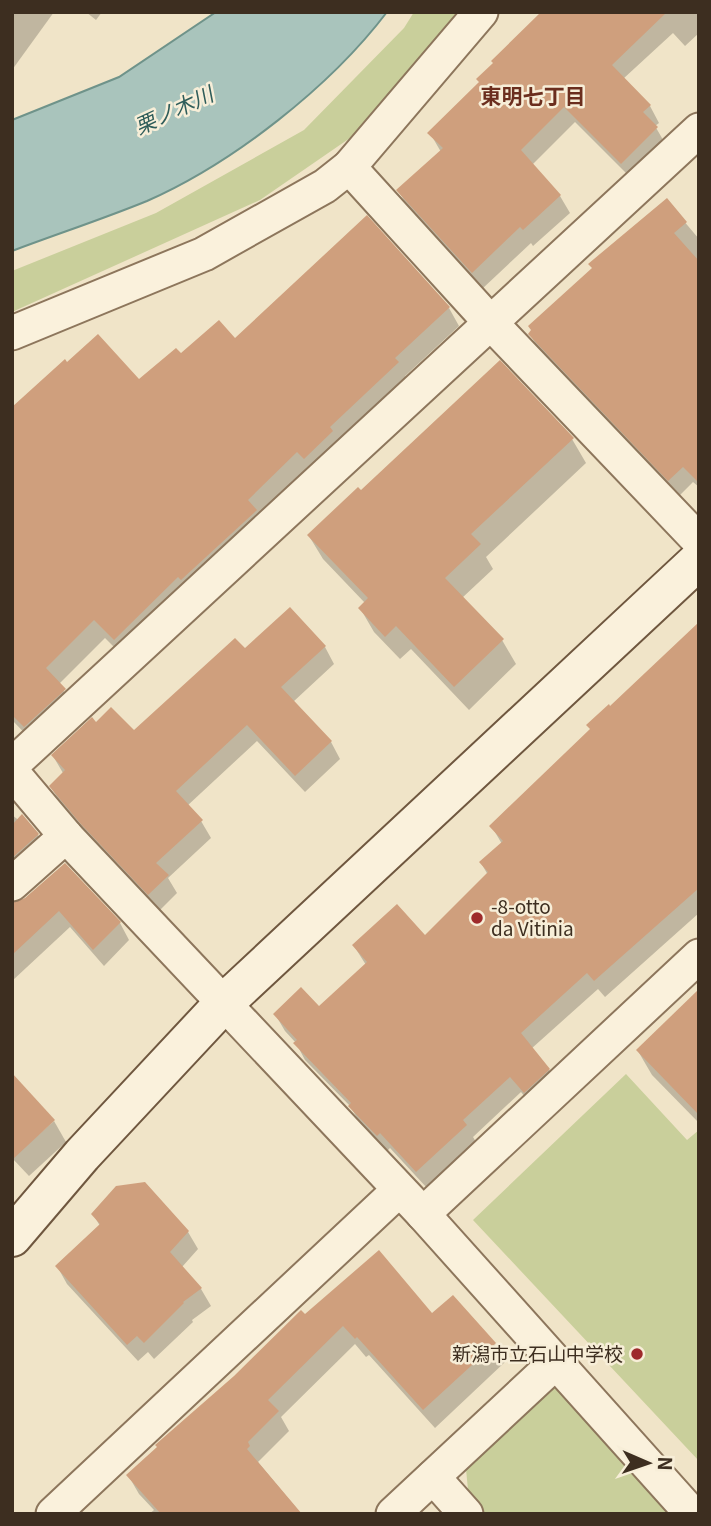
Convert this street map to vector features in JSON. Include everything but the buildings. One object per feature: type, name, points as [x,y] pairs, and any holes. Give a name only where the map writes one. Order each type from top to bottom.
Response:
[{"type":"street","points":[[12,334],[204,254],[325,186],[349,167],[481,12]]},
{"type":"street","points":[[12,765],[699,130]]},
{"type":"street","points":[[349,167],[490,322],[699,541]]},
{"type":"street","points":[[12,1237],[82,1155],[224,1003],[699,560]]},
{"type":"street","points":[[12,772],[66,836],[398,1191],[423,1214],[692,1514]]},
{"type":"street","points":[[12,884],[66,836]]},
{"type":"street","points":[[423,1214],[699,956]]},
{"type":"street","points":[[53,1514],[398,1191]]},
{"type":"street","points":[[393,1514],[555,1363]]},
{"type":"street","points":[[433,1477],[466,1514]]},
{"type":"green space","points":[[414,12],[457,12],[408,74],[350,138],[260,200],[12,312],[12,271],[156,213],[304,130],[404,28]]},
{"type":"green space","name":"新潟市立石山中学校","points":[[626,1074],[687,1140],[699,1130],[699,1461],[473,1220]]},
{"type":"green space","points":[[554,1383],[671,1514],[482,1514],[469,1500],[466,1469]]},
{"type":"water","name":"栗ノ木川","points":[[216,12],[387,12],[338,68],[309,95],[213,166],[147,201],[12,251],[12,120],[119,77]]},
{"type":"place","name":"-8-otto da Vitinia","points":[[477,918]]},
{"type":"place","name":"新潟市立石山中学校","points":[[637,1354]]},
{"type":"district","name":"東明七丁目","points":[[533,97]]}]
